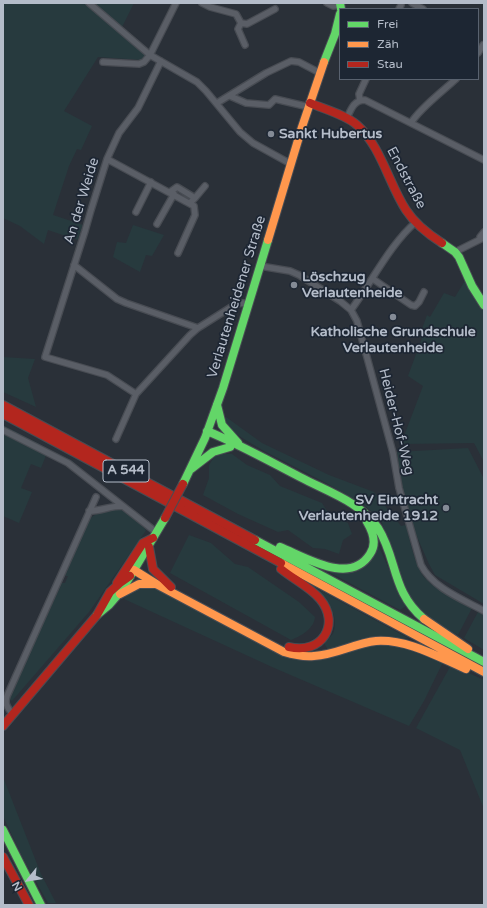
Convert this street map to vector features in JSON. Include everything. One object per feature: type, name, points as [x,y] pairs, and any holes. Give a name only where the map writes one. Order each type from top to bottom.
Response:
[{"type":"main road","name":"Verlautenheidener Straße","points":[[3,726],[97,615],[106,609],[120,594],[149,547],[154,535],[165,518],[191,469],[217,405],[309,105],[335,34],[339,13]]},
{"type":"main road","name":"Endstraße","points":[[309,105],[347,118],[357,124],[376,150],[400,200],[416,222],[425,232],[455,252]]},
{"type":"main road","points":[[455,252],[463,264],[472,286],[484,305]]},
{"type":"main road","name":"A 544","points":[[3,405],[484,662]]},
{"type":"main road","points":[[217,405],[222,426],[230,436],[244,448]]},
{"type":"main road","name":"A 544","points":[[3,414],[484,672]]},
{"type":"main road","points":[[206,434],[292,480],[334,498],[350,508],[367,521],[373,533],[374,543],[370,554],[363,562],[353,568],[339,570],[330,568],[283,548],[250,537]]},
{"type":"main road","points":[[206,434],[244,448],[341,499],[357,508],[367,516],[381,533],[385,541],[399,586],[409,604],[427,621],[461,643],[484,662]]},
{"type":"main road","points":[[191,469],[212,452],[230,447]]},
{"type":"main road","points":[[116,586],[120,577],[143,543],[154,535]]},
{"type":"main road","points":[[149,547],[153,569],[171,587]]},
{"type":"main road","points":[[134,570],[171,587],[285,646],[305,649],[317,644],[324,637],[328,627],[329,622],[327,609],[314,593],[285,572],[266,555]]},
{"type":"main road","name":"Verlautenheidener Straße","points":[[97,615],[101,605],[116,586],[134,570]]},
{"type":"main road","points":[[134,570],[158,585],[284,652],[298,656],[318,656],[366,643],[389,641],[424,651],[484,677]]},
{"type":"main road","points":[[120,594],[143,583],[158,585]]},
{"type":"main road","points":[[3,830],[41,905]]},
{"type":"main road","points":[[3,857],[29,905]]},
{"type":"street","points":[[89,3],[150,55],[197,82],[217,103],[240,132],[253,144],[291,164]]},
{"type":"street","points":[[103,62],[139,64],[144,62],[150,55],[176,3]]},
{"type":"street","points":[[202,3],[210,7],[236,14],[241,23]]},
{"type":"street","points":[[327,3],[340,8]]},
{"type":"street","points":[[412,3],[421,8]]},
{"type":"street","points":[[241,23],[247,24],[275,9]]},
{"type":"street","points":[[241,23],[238,29],[245,46]]},
{"type":"street","name":"An der Weide","points":[[136,394],[107,375],[45,356],[107,159],[120,133],[138,108],[161,61]]},
{"type":"street","points":[[217,103],[266,73],[291,61],[299,62],[320,73]]},
{"type":"street","points":[[360,100],[359,94],[366,80]]},
{"type":"street","points":[[411,123],[429,103],[455,80]]},
{"type":"street","points":[[230,96],[246,103],[269,105],[275,99],[309,105]]},
{"type":"street","points":[[347,118],[355,103],[360,100],[368,101],[484,160]]},
{"type":"street","points":[[107,159],[194,206],[195,215],[178,253]]},
{"type":"street","points":[[136,212],[151,182]]},
{"type":"street","points":[[190,203],[205,186]]},
{"type":"street","points":[[157,224],[172,193],[177,188],[195,198]]},
{"type":"street","points":[[351,310],[408,229],[416,222]]},
{"type":"street","points":[[455,252],[482,238],[480,237],[484,232]]},
{"type":"street","points":[[74,266],[118,299],[126,303],[198,328]]},
{"type":"street","name":"Heider-Hof-Weg","points":[[260,266],[290,271],[299,275],[340,301],[351,310],[357,320],[393,452],[399,488],[421,565],[426,575],[439,585],[484,611]]},
{"type":"street","points":[[372,279],[411,305],[415,306],[419,302],[424,292]]},
{"type":"street","points":[[116,438],[136,394],[198,328],[236,304],[243,302],[248,304]]},
{"type":"street","points":[[3,430],[68,463],[122,506],[154,535]]},
{"type":"street","points":[[13,715],[6,706],[6,696],[96,497]]},
{"type":"street","points":[[90,511],[122,506]]},
{"type":"green space","points":[[3,3],[134,3],[119,33],[145,55],[142,60],[98,57],[64,111],[92,126],[81,150],[77,149],[69,166],[53,215],[83,225],[78,240],[48,230],[44,244],[20,226],[3,218]]},
{"type":"green space","points":[[133,225],[164,235],[152,256],[146,255],[140,272],[113,257],[117,242],[126,243]]},
{"type":"green space","points":[[466,279],[484,310],[484,462],[474,443],[401,444],[423,386],[408,376],[422,338],[419,337],[427,315],[430,317],[444,293],[455,297]]},
{"type":"green space","points":[[3,357],[35,359],[28,378],[36,407],[3,392]]},
{"type":"green space","points":[[226,417],[262,443],[329,475],[374,492],[401,526],[406,525],[416,560],[425,578],[441,591],[472,608],[458,635],[433,623],[415,606],[403,586],[381,520],[364,505],[328,484],[264,451],[234,433],[226,423]]},
{"type":"green space","points":[[3,425],[74,462],[68,464],[47,453],[41,468],[31,464],[21,488],[32,492],[19,523],[3,516]]},
{"type":"green space","name":"SV Eintracht Verlautenheide 1912","points":[[468,448],[484,479],[484,604],[435,575],[414,530],[402,487],[397,452]]},
{"type":"green space","points":[[216,454],[232,454],[247,465],[270,475],[280,486],[322,503],[327,511],[348,523],[352,534],[343,540],[339,554],[325,549],[313,548],[288,530],[278,532],[238,514],[203,495],[209,478],[209,465]]},
{"type":"green space","points":[[116,508],[125,511],[140,523],[146,530],[145,532],[89,612],[12,701],[9,699],[9,696],[62,583],[65,583],[68,576],[65,576],[88,521],[97,513]]},
{"type":"green space","points":[[189,535],[211,543],[235,564],[248,567],[299,602],[315,617],[310,628],[303,634],[291,640],[170,573]]},
{"type":"green space","points":[[378,545],[406,606],[400,610],[325,570],[356,570]]},
{"type":"green space","points":[[145,585],[169,592],[310,661],[371,645],[394,644],[443,662],[424,701],[409,726],[272,667],[124,599],[130,591]]},
{"type":"green space","points":[[310,585],[408,638],[328,650],[324,643],[334,631],[334,617],[325,599]]},
{"type":"green space","points":[[478,612],[484,615],[484,650],[464,638]]},
{"type":"green space","points":[[451,665],[484,680],[484,809],[460,750],[416,728]]},
{"type":"green space","points":[[3,777],[41,874],[56,903],[48,903],[22,857],[3,816]]},
{"type":"traffic: fast","points":[[340,3],[341,8]]},
{"type":"traffic: fast","points":[[324,62],[335,34],[339,18]]},
{"type":"traffic: fast","points":[[183,484],[205,438],[223,388],[268,240]]},
{"type":"traffic: fast","points":[[442,243],[455,252],[459,257],[472,286],[484,305]]},
{"type":"traffic: fast","points":[[217,405],[222,425],[238,443]]},
{"type":"traffic: fast","points":[[207,431],[332,492],[362,511],[378,528],[389,552],[400,586],[413,608],[424,619]]},
{"type":"traffic: fast","points":[[191,469],[213,452],[230,447]]},
{"type":"traffic: fast","points":[[97,615],[109,605],[122,590],[165,518]]},
{"type":"traffic: fast","points":[[280,547],[327,566],[351,568],[361,563],[372,550],[374,542],[367,522]]},
{"type":"traffic: fast","points":[[255,540],[484,662]]},
{"type":"traffic: fast","points":[[3,830],[41,905]]},
{"type":"traffic: slow","points":[[268,240],[302,127],[324,62]]},
{"type":"traffic: slow","points":[[281,563],[484,672]]},
{"type":"traffic: slow","points":[[134,570],[158,585],[284,652],[299,656],[314,656],[330,654],[368,642],[388,641],[411,646],[434,654],[466,669]]},
{"type":"traffic: slow","points":[[120,594],[139,584],[155,584]]},
{"type":"traffic: slow","points":[[424,619],[468,649]]},
{"type":"traffic: jam","points":[[310,103],[335,112],[357,125],[379,154],[400,200],[413,220],[442,243]]},
{"type":"traffic: jam","points":[[3,405],[255,540]]},
{"type":"traffic: jam","points":[[3,414],[281,563]]},
{"type":"traffic: jam","points":[[165,518],[183,484]]},
{"type":"traffic: jam","points":[[117,583],[143,543],[153,538]]},
{"type":"traffic: jam","points":[[149,547],[153,569],[171,587]]},
{"type":"traffic: jam","points":[[281,569],[320,599],[329,618],[325,635],[319,642],[311,646],[301,648],[289,647]]},
{"type":"traffic: jam","points":[[3,726],[97,615],[110,592],[130,576]]},
{"type":"traffic: jam","points":[[3,857],[29,905]]},
{"type":"place","name":"Sankt Hubertus","points":[[271,134]]},
{"type":"place","name":"Löschzug Verlautenheide","points":[[294,285]]},
{"type":"place","name":"Katholische Grundschule Verlautenheide","points":[[393,317]]},
{"type":"place","name":"SV Eintracht Verlautenheide 1912","points":[[446,508]]}]
